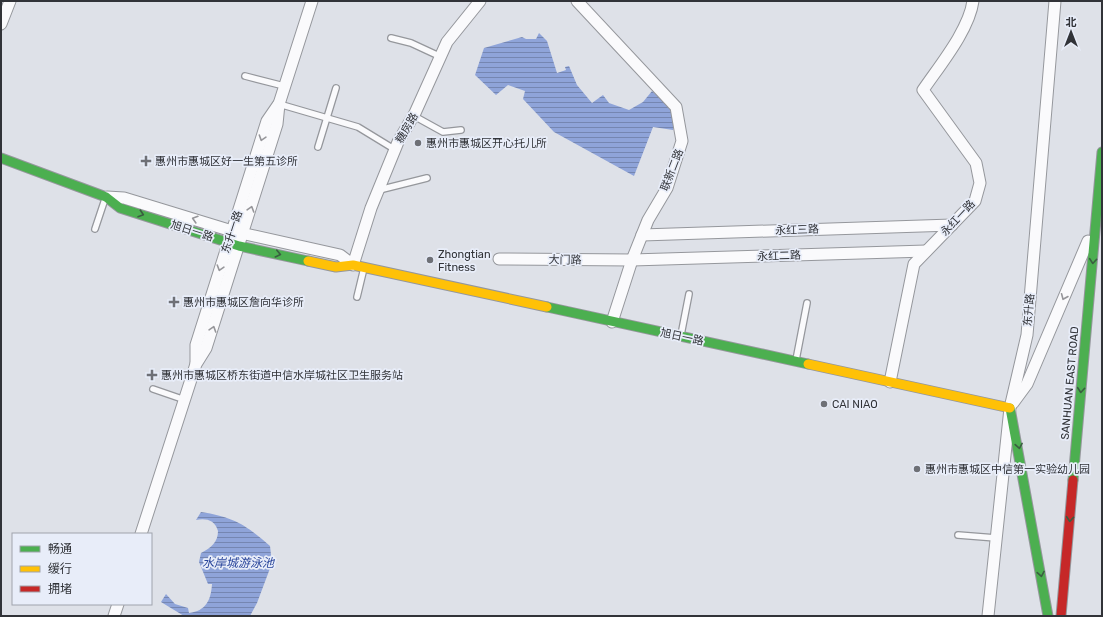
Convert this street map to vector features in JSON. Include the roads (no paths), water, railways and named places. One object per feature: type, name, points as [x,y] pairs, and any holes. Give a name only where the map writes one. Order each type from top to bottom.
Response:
[{"type":"main road","name":"SANHUAN EAST ROAD","points":[[1061,616],[1102,152]]},
{"type":"main road","name":"旭日一路","points":[[1,158],[106,197],[120,208],[239,246],[336,267],[353,265],[364,267],[1010,408]]},
{"type":"main road","points":[[1010,408],[1016,434],[1048,616]]},
{"type":"street","points":[[1,24],[10,1]]},
{"type":"street","name":"东升一路","points":[[141,533],[196,364],[206,348],[243,234],[277,124],[279,104],[284,86],[312,1]]},
{"type":"street","name":"糖房路","points":[[353,265],[377,190],[394,149],[414,116],[439,56],[453,32],[480,1]]},
{"type":"street","name":"联新二路","points":[[577,1],[678,111],[682,146],[666,190],[650,215],[632,260],[612,322]]},
{"type":"street","name":"永红一路","points":[[890,382],[914,264],[976,198],[980,187],[979,172],[974,160],[923,90],[954,45],[971,11],[974,1]]},
{"type":"street","name":"东升路","points":[[988,616],[1010,408],[1027,335],[1054,1]]},
{"type":"street","name":"东升一路","points":[[196,364],[196,345],[228,243],[267,121],[279,104]]},
{"type":"street","name":"旭日一路","points":[[106,197],[124,198],[243,234],[340,255],[353,265]]},
{"type":"street","points":[[1010,408],[1027,384],[1096,222]]},
{"type":"street","name":"永红三路","points":[[642,235],[952,225]]},
{"type":"street","name":"永红二路","points":[[632,260],[926,251]]},
{"type":"street","name":"大门路","points":[[499,259],[632,260]]},
{"type":"street","points":[[114,616],[118,605]]},
{"type":"lane","points":[[391,38],[411,42],[439,56]]},
{"type":"lane","points":[[245,76],[284,86]]},
{"type":"lane","points":[[318,147],[336,88]]},
{"type":"lane","points":[[279,104],[358,128],[394,149]]},
{"type":"lane","points":[[414,116],[443,132],[461,130]]},
{"type":"lane","points":[[377,190],[427,178]]},
{"type":"lane","points":[[95,229],[106,197]]},
{"type":"lane","points":[[357,297],[364,267]]},
{"type":"lane","points":[[681,336],[689,294]]},
{"type":"lane","points":[[796,362],[807,303]]},
{"type":"lane","points":[[153,389],[185,400]]},
{"type":"lane","points":[[958,535],[996,538]]},
{"type":"water","points":[[539,33],[547,41],[557,73],[566,70],[565,67],[569,66],[577,85],[592,103],[603,95],[609,103],[629,110],[643,102],[652,91],[665,102],[675,114],[673,130],[653,127],[634,176],[554,132],[523,99],[525,91],[508,85],[496,95],[475,75],[484,48],[522,37],[526,39],[536,39]]},
{"type":"water","name":"水岸城游泳池","points":[[201,512],[231,519],[246,527],[270,546],[272,563],[257,603],[250,616],[184,616],[161,602],[166,594],[175,604],[188,608],[189,613],[200,610],[209,600],[212,584],[208,584],[199,562],[201,553],[211,547],[217,538],[218,531],[215,524],[210,521],[203,519],[196,520]]},
{"type":"place","name":"惠州市惠城区开心托儿所","points":[[418,143]]},
{"type":"place","name":"惠州市惠城区好一生第五诊所","points":[[146,161]]},
{"type":"place","name":"Zhongtian Fitness","points":[[430,260]]},
{"type":"place","name":"惠州市惠城区詹向华诊所","points":[[174,302]]},
{"type":"place","name":"惠州市惠城区桥东街道中信水岸城社区卫生服务站","points":[[152,375]]},
{"type":"place","name":"CAI NIAO","points":[[824,404]]},
{"type":"place","name":"惠州市惠城区中信第一实验幼儿园","points":[[917,469]]}]
